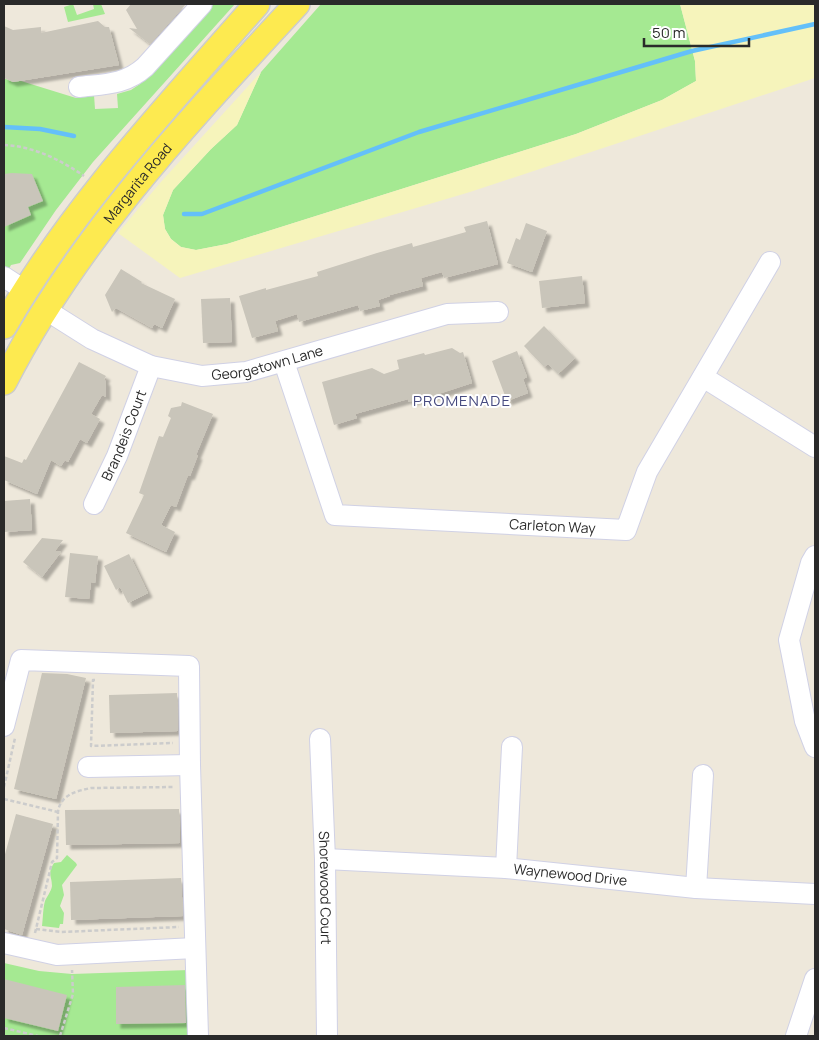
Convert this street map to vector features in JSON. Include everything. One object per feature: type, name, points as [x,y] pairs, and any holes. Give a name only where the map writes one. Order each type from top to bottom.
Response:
[{"type":"main road","name":"Margarita Road","points":[[4,326],[14,284],[57,243],[110,172],[257,4]]},
{"type":"main road","name":"Margarita Road","points":[[4,382],[18,354],[72,267],[112,213],[210,99],[297,4]]},
{"type":"main road","points":[[46,310],[40,302],[47,279],[80,228],[109,189],[144,148],[153,124]]},
{"type":"street","points":[[79,86],[120,82],[135,76],[145,68],[202,4]]},
{"type":"street","name":"Carleton Way","points":[[284,362],[335,516],[626,530],[647,472],[770,262]]},
{"type":"street","name":"Georgetown Lane","points":[[46,310],[92,339],[151,366],[202,376],[246,372],[447,314],[498,312]]},
{"type":"street","name":"Brandeis Court","points":[[94,504],[117,456],[151,366]]},
{"type":"street","points":[[703,377],[815,446]]},
{"type":"street","points":[[815,556],[811,563],[789,640],[810,719],[815,747]]},
{"type":"street","points":[[4,726],[21,660],[189,666],[190,786],[198,1036]]},
{"type":"street","name":"Shorewood Court","points":[[320,738],[325,859],[327,1036]]},
{"type":"street","points":[[506,868],[512,747]]},
{"type":"street","points":[[88,768],[190,765]]},
{"type":"street","points":[[696,888],[703,775]]},
{"type":"street","name":"Waynewood Drive","points":[[325,859],[506,868],[696,888],[815,894]]},
{"type":"street","points":[[4,943],[57,955],[195,948]]},
{"type":"street","points":[[796,1036],[815,979]]},
{"type":"path","points":[[4,145],[12,145],[35,151],[59,160],[85,177]]},
{"type":"path","points":[[102,680],[93,680],[92,746],[190,743]]},
{"type":"path","points":[[32,949],[52,862],[57,858],[58,812],[59,804],[63,799],[78,790],[91,788],[190,786]]},
{"type":"path","points":[[4,799],[58,812]]},
{"type":"path","points":[[36,929],[61,932],[195,926]]},
{"type":"path","points":[[60,1036],[73,994],[71,954]]},
{"type":"path","points":[[4,1028],[38,1036]]},
{"type":"green space","points":[[73,4],[77,15],[94,9],[93,4],[101,4],[105,14],[68,22],[64,7]]},
{"type":"green space","points":[[214,4],[235,4],[93,162],[56,210],[20,263],[11,265],[9,269],[4,265],[4,78],[13,82],[21,81],[76,98],[94,95],[95,109],[118,108],[117,94],[131,90],[140,84]]},
{"type":"green space","points":[[321,4],[680,4],[695,61],[696,81],[662,100],[576,134],[227,244],[196,250],[181,247],[171,239],[165,229],[163,215],[173,190],[211,149],[237,125],[261,72]]},
{"type":"green space","points":[[67,855],[77,865],[62,885],[64,895],[60,906],[64,913],[63,924],[60,924],[59,928],[42,926],[45,901],[52,886],[51,870],[54,863],[61,862]]},
{"type":"green space","points":[[4,963],[39,971],[72,974],[189,970],[189,1036],[4,1036]]},
{"type":"sand","points":[[680,4],[815,4],[815,78],[470,192],[180,278],[118,233],[160,183],[261,72],[237,125],[211,149],[173,190],[163,215],[165,229],[171,239],[181,247],[196,250],[227,244],[576,134],[662,100],[696,81],[695,61]]},
{"type":"building","points":[[131,4],[186,4],[150,44],[129,28],[137,29],[126,10]]},
{"type":"building","points":[[98,21],[105,27],[109,27],[119,65],[13,82],[4,78],[4,26],[13,30],[41,27],[41,33]]},
{"type":"building","points":[[4,174],[32,174],[43,201],[28,207],[31,215],[4,227]]},
{"type":"building","points":[[487,221],[498,264],[444,278],[442,272],[421,278],[423,286],[390,295],[378,300],[380,306],[360,311],[358,305],[299,322],[297,314],[275,321],[278,331],[252,338],[239,296],[318,276],[317,272],[412,243],[413,247],[466,232],[464,227]]},
{"type":"building","points":[[526,223],[547,231],[532,272],[507,263],[516,238],[520,240]]},
{"type":"building","points":[[121,269],[141,283],[175,299],[162,328],[154,324],[152,328],[116,308],[112,312],[105,295]]},
{"type":"building","points":[[582,276],[585,303],[542,308],[539,281]]},
{"type":"building","points":[[230,298],[232,342],[203,343],[201,299]]},
{"type":"building","points":[[544,326],[575,358],[558,374],[548,364],[544,367],[524,346]]},
{"type":"building","points":[[452,348],[460,353],[463,352],[472,383],[432,396],[408,402],[408,399],[355,414],[357,418],[334,425],[322,382],[372,368],[384,374],[399,369],[397,360]]},
{"type":"building","points":[[517,351],[527,377],[523,379],[528,393],[507,401],[492,361]]},
{"type":"building","points":[[79,362],[106,376],[104,379],[106,382],[106,397],[102,395],[91,414],[100,419],[87,443],[80,439],[68,462],[65,460],[61,466],[51,460],[37,494],[4,480],[4,456],[22,463],[24,459],[26,460]]},
{"type":"building","points":[[182,402],[213,414],[196,455],[198,455],[190,476],[188,475],[176,507],[171,505],[161,525],[175,532],[166,552],[126,533],[144,495],[139,493],[159,436],[163,437],[171,418],[168,416],[171,408],[181,406]]},
{"type":"building","points":[[30,499],[32,530],[4,532],[4,501]]},
{"type":"building","points":[[42,538],[63,540],[55,551],[61,552],[42,577],[23,562]]},
{"type":"building","points":[[70,553],[98,556],[95,583],[91,582],[89,599],[65,597]]},
{"type":"building","points":[[129,554],[148,593],[128,603],[120,587],[116,590],[104,566]]},
{"type":"building","points":[[42,673],[67,674],[86,678],[56,799],[14,789]]},
{"type":"building","points":[[177,693],[178,731],[110,733],[109,695]]},
{"type":"building","points":[[179,809],[180,843],[66,845],[65,810]]},
{"type":"building","points":[[16,814],[53,824],[22,935],[4,929],[4,858]]},
{"type":"building","points":[[181,878],[183,916],[71,920],[70,882]]},
{"type":"building","points":[[4,979],[67,995],[58,1031],[4,1018]]},
{"type":"building","points":[[185,985],[186,1023],[116,1024],[116,987]]},
{"type":"waterway","points":[[184,214],[202,214],[419,132],[692,51],[815,24]]},
{"type":"waterway","points":[[4,127],[40,129],[74,136]]},
{"type":"district","name":"PROMENADE","points":[[462,401]]}]
